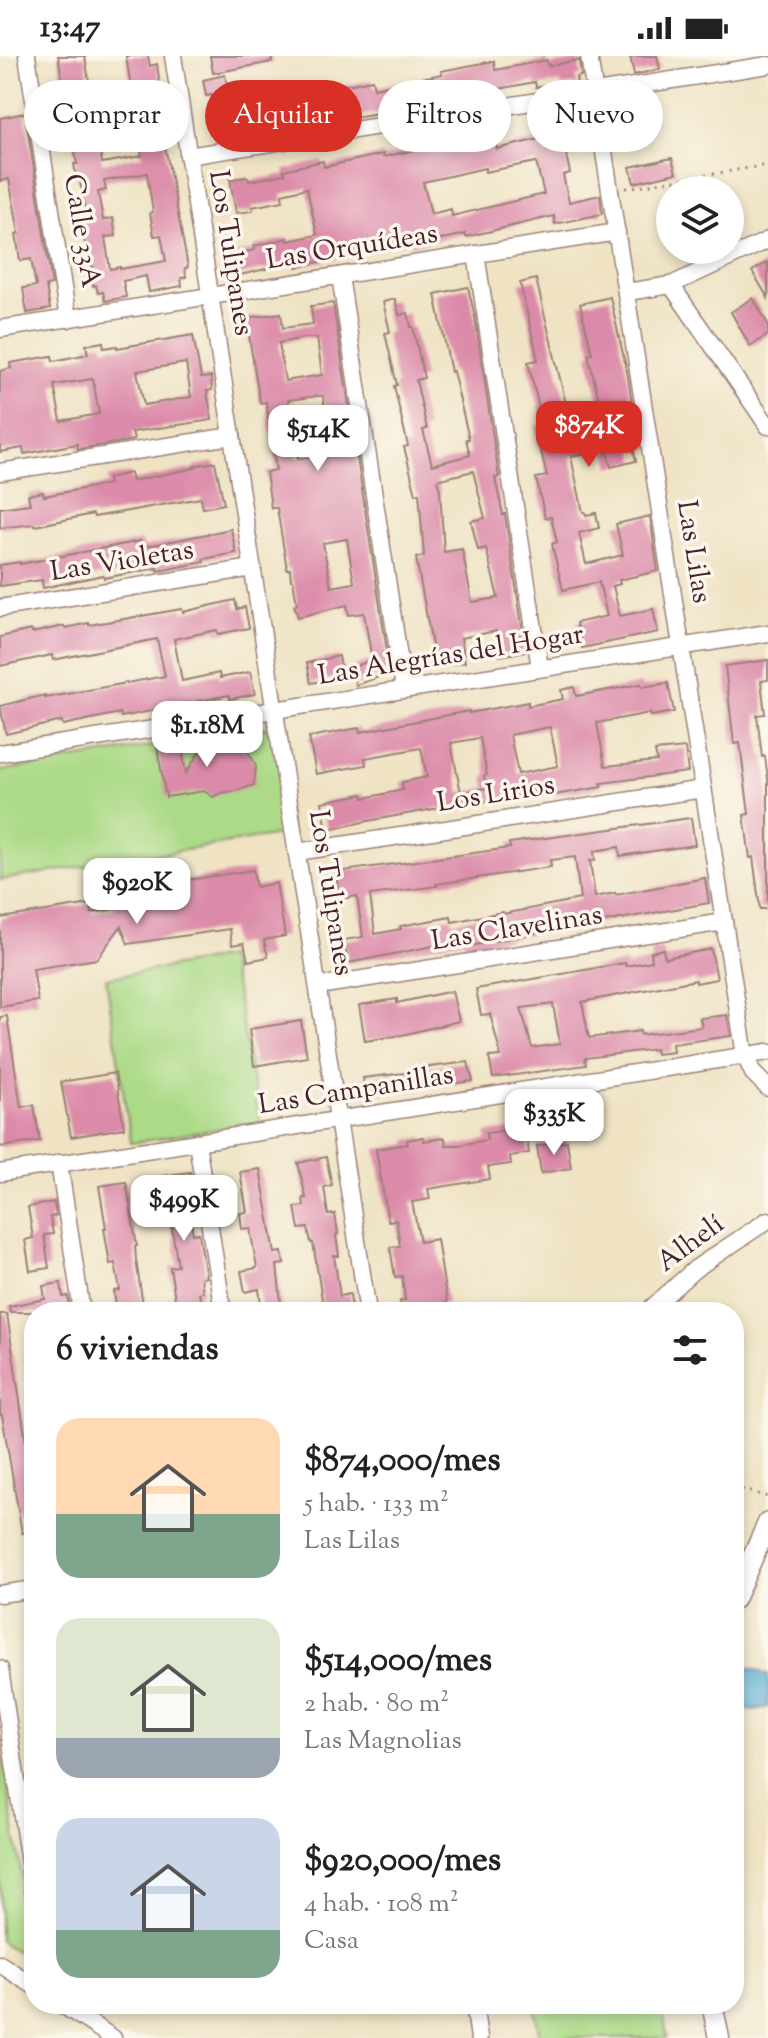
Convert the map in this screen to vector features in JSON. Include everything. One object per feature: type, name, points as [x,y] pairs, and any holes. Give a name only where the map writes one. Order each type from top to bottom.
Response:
[{"type":"main road","points":[[744,1577],[768,1523]]},
{"type":"main road","points":[[714,2014],[719,2038]]},
{"type":"street","name":"Calle 33A","points":[[27,56],[68,319]]},
{"type":"street","name":"Los Tulipanes","points":[[173,56],[366,1302]]},
{"type":"street","name":"Las Lilas","points":[[589,56],[593,80]]},
{"type":"street","points":[[657,80],[749,62],[768,65]]},
{"type":"street","points":[[188,156],[527,103]]},
{"type":"street","name":"Las Lilas","points":[[604,152],[745,1056]]},
{"type":"street","name":"Las Orquídeas","points":[[0,329],[617,232]]},
{"type":"street","points":[[627,292],[671,285],[768,240]]},
{"type":"street","points":[[476,254],[540,668]]},
{"type":"street","points":[[340,276],[404,689]]},
{"type":"street","points":[[671,285],[768,426]]},
{"type":"street","points":[[0,472],[232,436]]},
{"type":"street","name":"Las Violetas","points":[[0,608],[253,568]]},
{"type":"street","name":"Las Alegrías del Hogar","points":[[0,753],[768,633]]},
{"type":"street","name":"Los Lirios","points":[[297,852],[703,789]]},
{"type":"street","name":"Las Clavelinas","points":[[318,986],[724,922]]},
{"type":"street","name":"Las Campanillas","points":[[0,1173],[768,1052]]},
{"type":"street","points":[[745,1056],[753,1073],[768,1088]]},
{"type":"street","points":[[197,1142],[221,1302]]},
{"type":"street","points":[[59,1163],[80,1302]]},
{"type":"street","name":"Alhelí","points":[[658,1302],[695,1269],[768,1220]]},
{"type":"street","points":[[0,1594],[24,1590]]},
{"type":"street","points":[[0,1669],[24,1829]]},
{"type":"street","points":[[0,1964],[24,1980]]},
{"type":"street","points":[[76,2014],[113,2038]]},
{"type":"street","points":[[475,2014],[479,2038]]},
{"type":"path","points":[[610,190],[768,165]]},
{"type":"path","points":[[744,1490],[768,1497]]},
{"type":"green space","points":[[274,726],[291,833],[0,880],[0,771]]},
{"type":"green space","points":[[228,957],[260,1122],[131,1143],[106,978]]},
{"type":"green space","points":[[0,1738],[24,1891],[24,1950],[16,1951],[0,1941]]},
{"type":"green space","points":[[536,2014],[663,2014],[667,2038],[540,2038]]},
{"type":"water","points":[[749,1668],[768,1675],[768,1707],[744,1708],[744,1674]]},
{"type":"building","points":[[58,56],[85,56],[89,80],[62,80]]},
{"type":"building","points":[[126,56],[148,56],[150,66],[157,64],[159,80],[130,80]]},
{"type":"building","points":[[210,56],[271,56],[272,62],[213,73]]},
{"type":"building","points":[[630,56],[657,56],[660,69],[634,75]]},
{"type":"building","points":[[547,60],[548,66],[579,60],[581,76],[576,77],[576,80],[527,80],[527,84],[511,87],[511,80],[413,80],[494,61],[495,70]]},
{"type":"building","points":[[225,75],[226,80],[205,80],[205,91],[203,80]]},
{"type":"building","points":[[372,80],[374,88],[378,87],[378,113],[362,116],[362,82]]},
{"type":"building","points":[[24,113],[24,152],[31,152],[52,285],[46,286],[50,309],[27,313],[23,288],[36,286],[31,259],[20,261],[16,234],[19,233],[9,179],[0,181],[0,118]]},
{"type":"building","points":[[527,142],[527,152],[575,152],[566,154],[570,173],[563,175],[569,202],[600,195],[602,214],[555,224],[554,216],[466,237],[465,234],[412,246],[411,242],[297,267],[296,262],[240,275],[235,254],[288,238],[288,241],[317,235],[307,188],[282,194],[283,201],[236,213],[230,179],[248,177],[249,181],[285,174],[284,170],[323,161],[324,167],[406,152],[511,152],[511,146]],"holes":[[[536,162],[544,194],[452,216],[451,209],[431,214],[423,182],[485,168],[485,172]]]},
{"type":"building","points":[[75,152],[100,152],[102,163],[142,156],[141,152],[166,152],[188,267],[185,268],[186,277],[181,278],[182,286],[149,292],[146,276],[123,281],[126,297],[105,301],[103,292],[98,293],[96,285],[93,286],[93,266],[89,266],[80,216],[86,215],[74,164],[77,164]],"holes":[[[147,173],[153,212],[150,213],[154,236],[161,235],[166,261],[110,269],[105,237],[116,236],[113,218],[103,220],[98,192],[106,190],[104,181]]]},
{"type":"building","points":[[672,158],[676,173],[634,183],[630,167]]},
{"type":"building","points":[[768,262],[768,298],[752,271]]},
{"type":"building","points":[[536,279],[567,408],[560,409],[566,436],[602,428],[598,414],[602,413],[588,354],[592,353],[580,304],[610,297],[628,376],[632,405],[624,407],[636,461],[611,467],[606,449],[571,457],[583,512],[586,515],[596,513],[599,528],[579,533],[586,564],[623,555],[616,524],[650,516],[658,571],[619,580],[620,584],[613,586],[620,616],[653,609],[658,632],[582,648],[576,623],[607,616],[599,582],[563,590],[552,544],[557,542],[551,517],[545,518],[536,478],[547,476],[535,426],[543,424],[528,362],[538,360],[520,283]]},
{"type":"building","points":[[468,287],[499,477],[495,478],[505,514],[526,651],[500,656],[496,631],[461,638],[465,662],[436,667],[416,558],[424,556],[419,493],[416,494],[404,447],[408,446],[394,386],[397,385],[385,333],[390,332],[383,302],[395,299],[399,315],[408,313],[413,327],[424,378],[416,380],[432,465],[470,455],[466,439],[469,439],[435,294]],"holes":[[[473,471],[485,518],[471,521],[478,550],[486,548],[498,598],[472,602],[462,549],[444,552],[437,480]]]},
{"type":"building","points":[[753,298],[768,324],[768,335],[750,346],[731,312]]},
{"type":"building","points":[[333,303],[387,651],[382,652],[390,673],[356,685],[350,668],[372,660],[364,613],[349,615],[347,605],[298,617],[294,605],[297,604],[293,580],[290,569],[287,569],[277,508],[271,508],[266,472],[276,470],[266,402],[260,403],[246,318],[281,313],[283,328],[313,324],[311,306]],"holes":[[[317,338],[322,375],[285,381],[279,343]],[[323,396],[332,454],[298,459],[288,400]],[[347,539],[354,583],[331,587],[323,543]]]},
{"type":"building","points":[[193,335],[201,378],[211,377],[212,390],[207,391],[212,420],[132,432],[134,440],[78,449],[77,444],[24,454],[23,448],[0,452],[0,371],[11,368],[10,363],[52,356],[53,361],[88,354],[86,345],[103,342],[104,348]],"holes":[[[186,363],[191,397],[144,405],[137,371]],[[93,379],[99,414],[61,421],[54,385]]]},
{"type":"building","points":[[215,462],[224,504],[203,508],[201,498],[35,526],[0,528],[0,508],[30,504],[28,495],[43,492],[44,496],[109,484],[108,478],[130,473],[132,481]]},
{"type":"building","points":[[231,529],[236,553],[203,559],[204,562],[104,578],[103,575],[43,588],[42,580],[0,586],[0,565],[141,541],[143,547]]},
{"type":"building","points":[[235,600],[237,609],[245,607],[249,628],[218,634],[217,630],[174,639],[182,681],[219,673],[220,678],[250,672],[255,694],[230,699],[229,695],[121,717],[120,713],[63,725],[62,721],[6,734],[0,706],[45,695],[45,698],[165,676],[157,639],[53,660],[52,655],[0,666],[0,637],[182,609],[183,612]]},
{"type":"building","points":[[339,656],[343,677],[311,683],[307,663]]},
{"type":"building","points":[[768,660],[768,680],[761,681],[765,714],[757,715],[768,779],[768,909],[760,909],[744,815],[749,814],[740,743],[734,744],[725,666]]},
{"type":"building","points":[[668,683],[674,712],[651,716],[650,713],[597,723],[605,766],[657,761],[655,751],[685,748],[688,772],[601,783],[602,787],[554,795],[553,789],[327,830],[322,802],[403,790],[402,782],[427,777],[421,748],[365,758],[366,765],[316,774],[309,737],[359,728],[360,732],[528,702],[528,706],[563,699],[561,690],[574,687],[576,696],[641,684],[642,687]],"holes":[[[550,727],[558,766],[518,774],[510,735]],[[480,738],[487,775],[484,776],[486,788],[461,793],[451,743]]]},
{"type":"building","points":[[225,739],[249,753],[256,766],[254,785],[213,797],[204,791],[166,797],[157,747],[181,743],[186,773],[207,740]]},
{"type":"building","points":[[691,818],[695,845],[620,856],[619,847],[594,851],[595,860],[590,861],[595,897],[705,878],[709,903],[465,947],[464,940],[348,963],[344,940],[363,937],[357,896],[339,899],[336,872],[510,848],[509,843]],"holes":[[[575,857],[580,899],[452,922],[451,917],[375,934],[370,895],[551,867],[550,860]]]},
{"type":"building","points":[[253,870],[256,887],[276,883],[285,936],[264,940],[268,957],[248,961],[244,943],[232,945],[230,929],[128,944],[121,926],[97,959],[33,969],[38,1001],[0,1007],[0,918],[91,904],[92,913],[115,909],[116,891]]},
{"type":"building","points":[[663,949],[665,958],[711,949],[717,979],[696,983],[696,980],[582,1002],[589,1038],[702,1027],[700,1018],[727,1015],[731,1036],[672,1044],[673,1052],[656,1054],[655,1049],[585,1058],[586,1065],[493,1078],[489,1057],[501,1056],[490,1014],[481,1015],[476,989],[652,961],[651,952]],"holes":[[[553,1004],[560,1044],[532,1048],[521,1008]]]},
{"type":"building","points":[[452,991],[459,1021],[365,1041],[359,1005],[397,999],[397,1003]]},
{"type":"building","points":[[7,1016],[21,1107],[34,1105],[40,1141],[0,1147],[0,1017]]},
{"type":"building","points":[[301,1021],[307,1057],[254,1066],[249,1029]]},
{"type":"building","points":[[468,1062],[473,1081],[365,1096],[363,1078]]},
{"type":"building","points":[[115,1073],[124,1128],[71,1137],[61,1082]]},
{"type":"building","points":[[525,1128],[529,1153],[510,1156],[511,1164],[488,1167],[490,1179],[428,1189],[430,1199],[412,1202],[420,1242],[437,1239],[447,1302],[400,1302],[405,1300],[402,1276],[395,1277],[390,1247],[400,1246],[396,1220],[388,1221],[376,1149],[408,1144],[407,1140],[423,1137],[424,1141],[445,1138],[446,1145],[459,1145],[487,1140],[486,1133]]},
{"type":"building","points":[[567,1141],[571,1168],[541,1173],[537,1146]]},
{"type":"building","points":[[326,1157],[332,1185],[324,1187],[328,1215],[335,1214],[338,1234],[339,1256],[334,1256],[340,1296],[350,1294],[351,1302],[322,1302],[313,1243],[308,1228],[299,1229],[295,1207],[304,1206],[303,1198],[306,1198],[298,1163]]},
{"type":"building","points":[[260,1169],[275,1253],[282,1252],[284,1264],[277,1265],[281,1302],[261,1302],[259,1289],[245,1292],[241,1271],[257,1268],[250,1228],[242,1229],[240,1213],[247,1212],[240,1172]]},
{"type":"building","points":[[190,1172],[194,1193],[187,1194],[189,1209],[193,1234],[199,1233],[206,1277],[201,1278],[201,1302],[175,1302],[170,1267],[178,1266],[167,1199],[161,1200],[157,1177]]},
{"type":"building","points":[[126,1182],[142,1302],[115,1302],[114,1291],[120,1290],[115,1263],[110,1264],[99,1186]]},
{"type":"building","points":[[54,1202],[56,1216],[50,1217],[53,1234],[44,1235],[49,1268],[30,1271],[25,1240],[33,1238],[28,1207]]},
{"type":"building","points":[[61,1283],[63,1297],[68,1296],[69,1302],[30,1302],[45,1299],[43,1286]]},
{"type":"building","points":[[24,1303],[24,1312],[10,1312],[9,1306]]},
{"type":"building","points":[[0,1314],[7,1314],[24,1429],[24,1533],[22,1533],[0,1415]]}]
